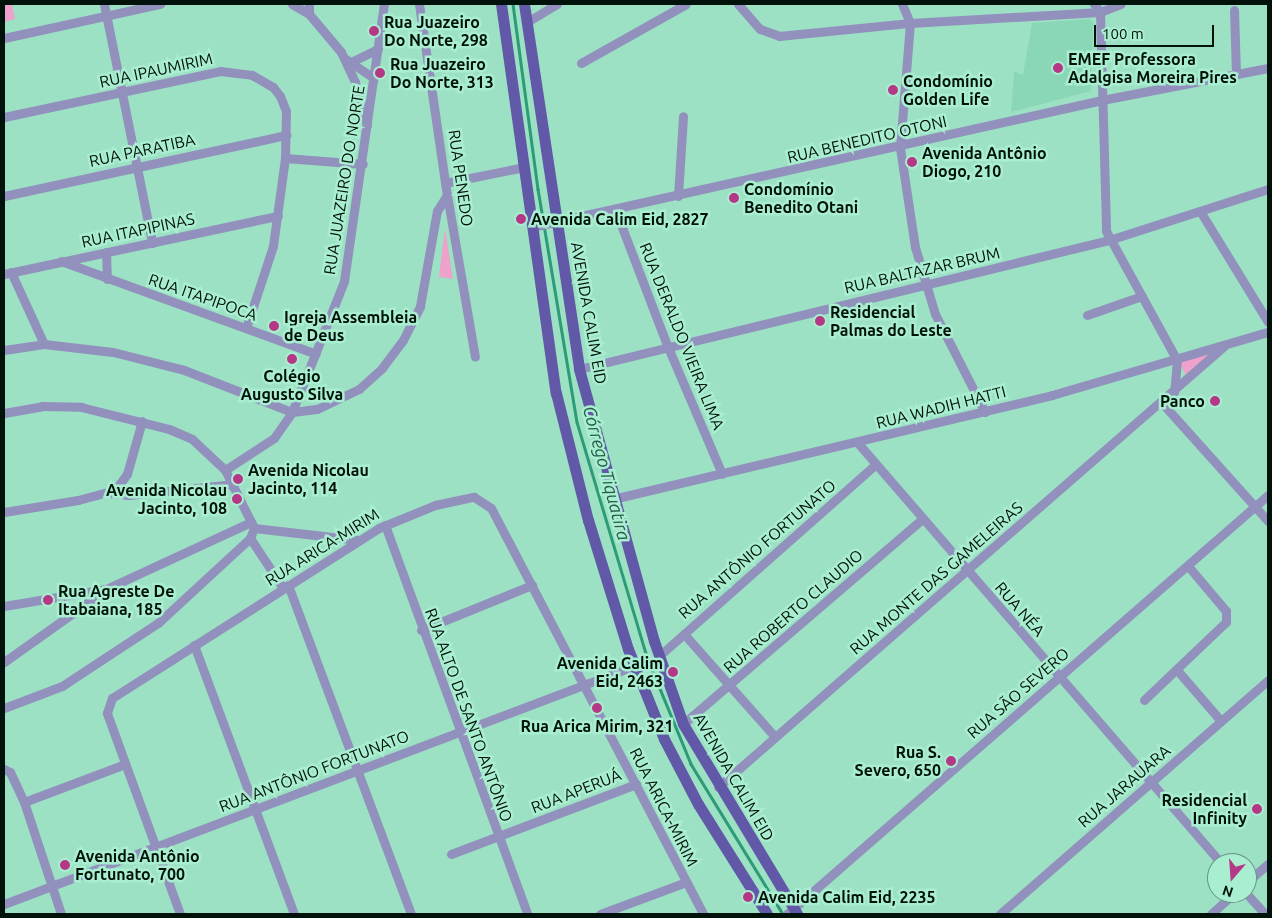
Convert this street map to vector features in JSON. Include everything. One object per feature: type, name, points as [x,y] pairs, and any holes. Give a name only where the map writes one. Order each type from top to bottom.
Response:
[{"type":"main road","points":[[501,4],[524,167],[535,226],[556,393],[588,520],[634,666],[683,777],[767,914]]},
{"type":"main road","name":"AVENIDA CALIM EID","points":[[524,4],[553,223],[579,369],[617,498],[659,656],[683,724],[792,912]]},
{"type":"street","points":[[104,4],[152,243]]},
{"type":"street","points":[[4,38],[160,4]]},
{"type":"street","points":[[292,4],[309,14],[347,60],[374,78]]},
{"type":"street","points":[[309,4],[309,14]]},
{"type":"street","name":"RUA JUAZEIRO DO NORTE","points":[[225,470],[274,438],[292,412],[344,281],[368,130],[384,4]]},
{"type":"street","name":"RUA PENEDO","points":[[419,4],[447,196],[475,357]]},
{"type":"street","points":[[527,22],[557,4]]},
{"type":"street","points":[[581,63],[686,4]]},
{"type":"street","points":[[738,4],[760,29],[779,36],[910,23],[1100,12],[1121,4]]},
{"type":"street","points":[[902,4],[910,23],[900,148],[916,247],[935,314],[985,412]]},
{"type":"street","points":[[1094,4],[1100,12],[1105,226],[1109,240],[1177,360],[1174,392]]},
{"type":"street","points":[[1234,10],[1236,75]]},
{"type":"street","points":[[347,60],[378,49]]},
{"type":"street","points":[[347,60],[368,130]]},
{"type":"street","name":"RUA BENEDITO OTONI","points":[[535,226],[900,148],[1102,100],[1268,68]]},
{"type":"street","name":"RUA IPAUMIRIM","points":[[4,117],[220,71],[252,75],[264,80],[280,96],[286,111],[285,158],[273,246],[246,328]]},
{"type":"street","points":[[355,82],[373,90]]},
{"type":"street","points":[[678,196],[683,116]]},
{"type":"street","name":"RUA PARATIBA","points":[[4,196],[286,135]]},
{"type":"street","points":[[285,158],[363,164]]},
{"type":"street","points":[[445,183],[524,167]]},
{"type":"street","name":"RUA BALTAZAR BRUM","points":[[579,369],[666,345],[1109,240],[1268,189]]},
{"type":"street","points":[[4,350],[44,344],[146,358],[199,375],[292,412],[308,412],[335,403],[360,389],[393,355],[420,306],[437,210],[447,196]]},
{"type":"street","name":"RUA DERALDO VIEIRA LIMA","points":[[615,209],[666,345],[722,474]]},
{"type":"street","points":[[1200,211],[1268,322]]},
{"type":"street","name":"RUA ITAPIPINAS","points":[[6,271],[278,216]]},
{"type":"street","points":[[106,252],[108,279]]},
{"type":"street","name":"RUA ITAPIPOCA","points":[[60,261],[316,354]]},
{"type":"street","points":[[6,271],[44,344]]},
{"type":"street","points":[[1087,315],[1142,296]]},
{"type":"street","name":"RUA WADIH HATTI","points":[[617,498],[985,412],[1177,360],[1268,332]]},
{"type":"street","name":"RUA MONTE DAS GAMELEIRAS","points":[[718,787],[1162,403],[1225,346]]},
{"type":"street","points":[[1162,403],[1268,521]]},
{"type":"street","points":[[4,413],[42,406],[81,407],[142,421],[192,439],[225,470],[234,484],[253,525],[250,538],[158,623],[62,686],[4,708]]},
{"type":"street","points":[[109,493],[120,486],[127,474],[142,421]]},
{"type":"street","name":"RUA NÉA","points":[[857,442],[1212,853]]},
{"type":"street","name":"RUA ANTÔNIO FORTUNATO","points":[[659,656],[875,465]]},
{"type":"street","points":[[4,510],[109,493],[129,496],[234,484]]},
{"type":"street","name":"RUA SÃO SEVERO","points":[[792,912],[1268,494]]},
{"type":"street","name":"RUA ARICA-MIRIM","points":[[180,914],[107,712],[109,702],[119,692],[358,540],[385,525],[435,505],[464,498],[480,499],[491,508],[703,914]]},
{"type":"street","name":"RUA ROBERTO CLAUDIO","points":[[683,724],[730,686],[922,519]]},
{"type":"street","points":[[4,662],[106,589],[253,525],[358,540]]},
{"type":"street","name":"RUA ALTO DE SANTO ANTÔNIO","points":[[385,525],[458,732],[527,914]]},
{"type":"street","points":[[250,538],[285,586],[411,914]]},
{"type":"street","points":[[1144,700],[1222,628],[1228,617],[1188,566]]},
{"type":"street","points":[[421,630],[532,585]]},
{"type":"street","points":[[4,606],[106,589]]},
{"type":"street","points":[[684,634],[775,737]]},
{"type":"street","points":[[194,645],[294,914]]},
{"type":"street","name":"RUA ANTÔNIO FORTUNATO","points":[[4,904],[634,666]]},
{"type":"street","points":[[1177,670],[1221,721]]},
{"type":"street","name":"RUA JARAUARA","points":[[1000,914],[1268,680]]},
{"type":"street","points":[[24,802],[125,764]]},
{"type":"street","points":[[4,769],[10,772],[24,802],[61,914]]},
{"type":"street","name":"RUA APERUÁ","points":[[451,854],[636,784]]},
{"type":"street","points":[[1257,873],[1268,864]]},
{"type":"street","points":[[600,914],[686,882]]},
{"type":"street","points":[[1210,914],[1223,903]]},
{"type":"street","points":[[1255,903],[1264,914]]},
{"type":"shaded area","points":[[4,4],[12,4],[15,19],[4,22]]},
{"type":"shaded area","name":"EMEF Professora Adalgisa Moreira Pires","points":[[1090,19],[1093,22],[1091,91],[1011,112],[1014,71],[1023,75],[1032,23]]},
{"type":"shaded area","points":[[445,228],[453,279],[439,277]]},
{"type":"shaded area","points":[[1211,354],[1187,377],[1179,362]]},
{"type":"waterway","name":"Córrego Tiquatira","points":[[513,4],[538,189],[577,422],[647,657],[691,764],[783,914]]},
{"type":"place","name":"Rua Juazeiro Do Norte, 298","points":[[374,31]]},
{"type":"place","name":"EMEF Professora Adalgisa Moreira Pires","points":[[1058,68]]},
{"type":"place","name":"Rua Juazeiro Do Norte, 313","points":[[380,73]]},
{"type":"place","name":"Condomínio Golden Life","points":[[893,90]]},
{"type":"place","name":"Avenida Antônio Diogo, 210","points":[[912,162]]},
{"type":"place","name":"Condomínio Benedito Otani","points":[[734,198]]},
{"type":"place","name":"Avenida Calim Eid, 2827","points":[[521,219]]},
{"type":"place","name":"Residencial Palmas do Leste","points":[[820,321]]},
{"type":"place","name":"Igreja Assembleia de Deus","points":[[274,326]]},
{"type":"place","name":"Colégio Augusto Silva","points":[[292,359]]},
{"type":"place","name":"Panco","points":[[1215,401]]},
{"type":"place","name":"Avenida Nicolau Jacinto, 114","points":[[238,479]]},
{"type":"place","name":"Avenida Nicolau Jacinto, 108","points":[[237,499]]},
{"type":"place","name":"Rua Agreste De Itabaiana, 185","points":[[48,600]]},
{"type":"place","name":"Avenida Calim Eid, 2463","points":[[673,672]]},
{"type":"place","name":"Rua Arica Mirim, 321","points":[[597,708]]},
{"type":"place","name":"Rua S. Severo, 650","points":[[951,761]]},
{"type":"place","name":"Residencial Infinity","points":[[1257,809]]},
{"type":"place","name":"Avenida Antônio Fortunato, 700","points":[[65,865]]},
{"type":"place","name":"Avenida Calim Eid, 2235","points":[[748,897]]}]
